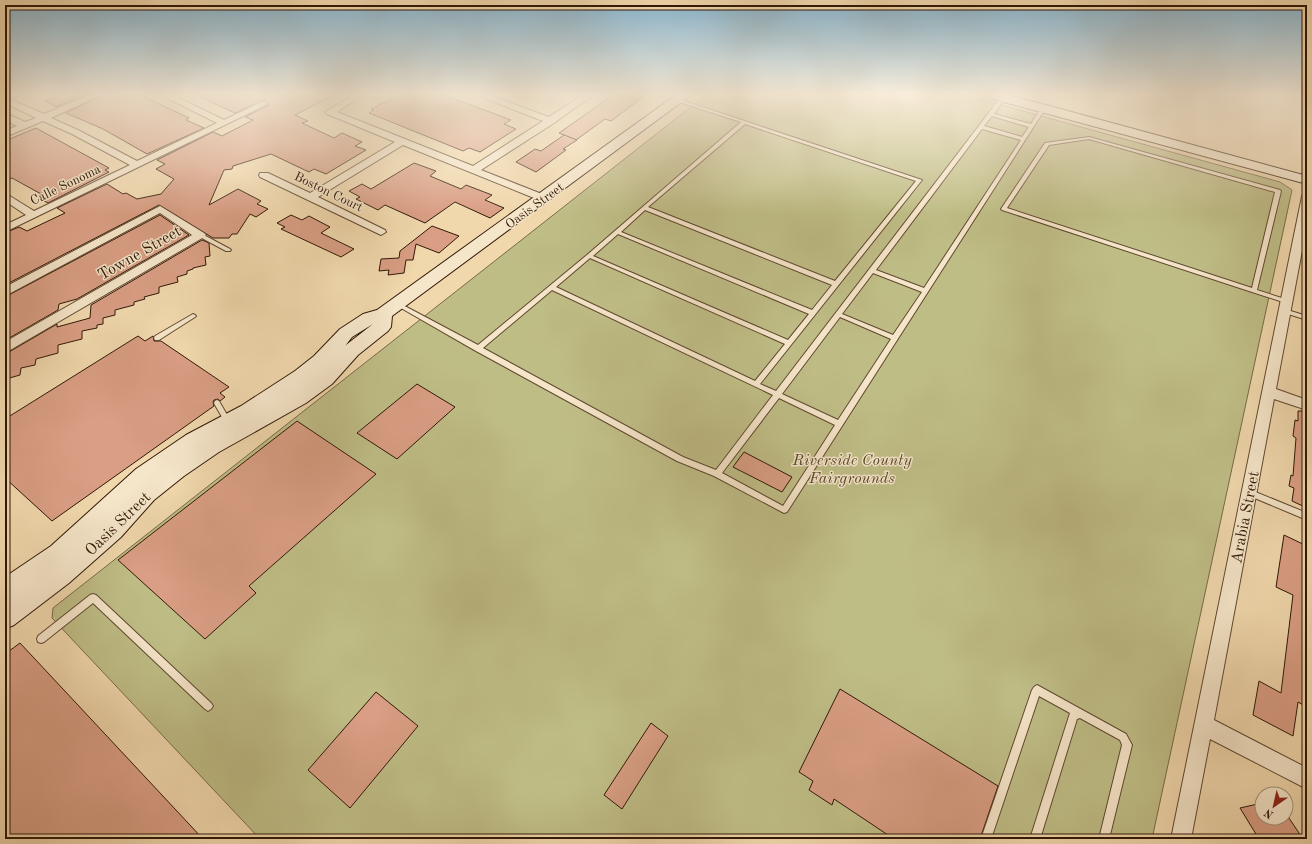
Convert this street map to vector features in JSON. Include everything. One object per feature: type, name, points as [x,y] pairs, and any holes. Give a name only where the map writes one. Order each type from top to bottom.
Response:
[{"type":"street","points":[[79,134],[137,165]]},
{"type":"street","name":"Calle Sonoma","points":[[5,228],[200,134]]},
{"type":"street","points":[[386,134],[543,198]]},
{"type":"street","points":[[474,170],[530,134]]},
{"type":"street","name":"Oasis Street","points":[[10,614],[61,575],[113,530],[146,494],[231,428],[248,411],[302,376],[321,361],[346,333],[368,318],[390,309],[631,134]]},
{"type":"street","points":[[1137,134],[1307,180]]},
{"type":"street","points":[[311,197],[403,141]]},
{"type":"street","name":"Boston Court","points":[[264,175],[381,232]]},
{"type":"street","points":[[5,196],[33,215]]},
{"type":"street","name":"Arabia Street","points":[[1181,839],[1268,391],[1305,218],[1307,196]]},
{"type":"street","name":"Towne Street","points":[[5,292],[160,210],[200,235],[5,348]]},
{"type":"street","points":[[1268,391],[1307,405]]},
{"type":"street","name":"Oasis Street","points":[[5,591],[59,553],[143,475],[193,441],[231,428]]},
{"type":"street","points":[[5,591],[10,614]]},
{"type":"street","points":[[1204,726],[1307,779]]},
{"type":"lane","points":[[478,349],[589,256],[730,134]]},
{"type":"lane","points":[[756,384],[919,180],[781,134]]},
{"type":"lane","points":[[717,474],[975,134]]},
{"type":"lane","points":[[1008,134],[1023,139]]},
{"type":"lane","points":[[390,309],[478,349],[680,460],[717,474],[784,510],[1026,134]]},
{"type":"lane","points":[[1254,291],[1278,191],[1089,138],[1046,144],[1004,209],[1254,291],[1307,318]]},
{"type":"lane","points":[[645,208],[836,284]]},
{"type":"lane","points":[[616,232],[813,313]]},
{"type":"lane","points":[[200,235],[228,250]]},
{"type":"lane","points":[[589,256],[789,343]]},
{"type":"lane","points":[[872,270],[925,291]]},
{"type":"lane","points":[[551,287],[839,424]]},
{"type":"lane","points":[[838,314],[894,338]]},
{"type":"lane","points":[[157,338],[193,316]]},
{"type":"lane","points":[[217,403],[231,428]]},
{"type":"lane","points":[[1248,492],[1307,517]]},
{"type":"lane","points":[[41,639],[93,598],[208,706]]},
{"type":"lane","points":[[986,839],[1037,690],[1123,737],[1127,745],[1104,839]]},
{"type":"lane","points":[[1035,839],[1073,716],[1080,714]]},
{"type":"green space","name":"Riverside County Fairgrounds","points":[[656,134],[1108,134],[1280,182],[1292,190],[1152,839],[260,839],[52,618],[53,608]]},
{"type":"building","points":[[21,134],[48,134],[109,168],[105,170],[109,172],[48,203],[37,197],[41,194],[12,178],[5,181],[5,141]]},
{"type":"building","points":[[112,134],[190,134],[147,154]]},
{"type":"building","points":[[208,134],[222,136],[225,134],[326,134],[334,138],[340,134],[345,134],[362,142],[355,146],[366,150],[326,174],[314,169],[309,172],[271,154],[233,166],[232,169],[224,170],[209,205],[238,189],[261,201],[257,204],[268,209],[256,217],[250,214],[237,234],[232,234],[229,238],[213,238],[159,205],[5,285],[5,233],[19,227],[27,231],[65,213],[57,208],[107,184],[123,194],[126,193],[137,199],[161,194],[174,179],[156,169],[165,164],[157,160]]},
{"type":"building","points":[[422,134],[508,134],[480,152],[469,148],[463,151]]},
{"type":"building","points":[[562,134],[584,134],[576,140]]},
{"type":"building","points":[[564,135],[577,140],[563,149],[566,150],[536,172],[516,162],[535,149],[541,151]]},
{"type":"building","points":[[414,163],[436,171],[430,176],[461,189],[466,185],[492,195],[485,200],[504,208],[490,218],[455,202],[425,223],[385,205],[378,210],[356,199],[360,197],[349,191],[362,184],[371,189]]},
{"type":"building","points":[[160,215],[189,235],[77,299],[59,304],[58,310],[11,337],[5,338],[5,297]]},
{"type":"building","points":[[291,215],[302,220],[309,216],[330,227],[321,233],[354,249],[341,257],[281,229],[285,227],[277,223]]},
{"type":"building","points":[[432,226],[459,236],[439,253],[416,244],[413,260],[406,260],[404,273],[388,275],[389,270],[379,271],[381,259],[399,258],[400,251]]},
{"type":"building","points":[[202,240],[209,243],[210,256],[205,257],[206,265],[193,268],[187,271],[187,274],[177,277],[178,282],[159,287],[159,293],[144,297],[145,299],[134,302],[134,305],[115,310],[115,315],[103,318],[103,324],[97,325],[97,328],[82,331],[82,339],[58,345],[58,353],[36,359],[35,365],[21,368],[20,375],[6,379],[9,352],[57,324],[57,327],[90,318],[91,305]]},
{"type":"building","points":[[138,336],[145,341],[153,336],[154,341],[161,341],[229,387],[220,393],[225,397],[220,401],[218,399],[214,400],[214,406],[52,521],[5,478],[5,419]]},
{"type":"building","points":[[417,384],[455,407],[397,459],[357,433]]},
{"type":"building","points":[[1298,411],[1307,411],[1307,508],[1292,501],[1294,488],[1289,486],[1291,475],[1293,476],[1296,438],[1293,436],[1295,420],[1298,421]]},
{"type":"building","points":[[297,421],[376,474],[249,586],[256,593],[205,639],[118,560]]},
{"type":"building","points":[[744,452],[792,477],[782,492],[733,467]]},
{"type":"building","points":[[1284,535],[1307,546],[1307,707],[1298,702],[1293,736],[1253,715],[1259,681],[1281,693],[1293,595],[1276,587]]},
{"type":"building","points":[[20,643],[203,839],[5,839],[5,654]]},
{"type":"building","points":[[840,689],[998,786],[980,839],[894,839],[834,799],[832,805],[809,790],[813,781],[799,772]]},
{"type":"building","points":[[376,692],[418,726],[350,808],[308,770]]},
{"type":"building","points":[[651,723],[668,736],[622,809],[604,795]]},
{"type":"building","points":[[1254,805],[1254,826],[1294,826],[1303,839],[1259,839],[1240,808]]}]
